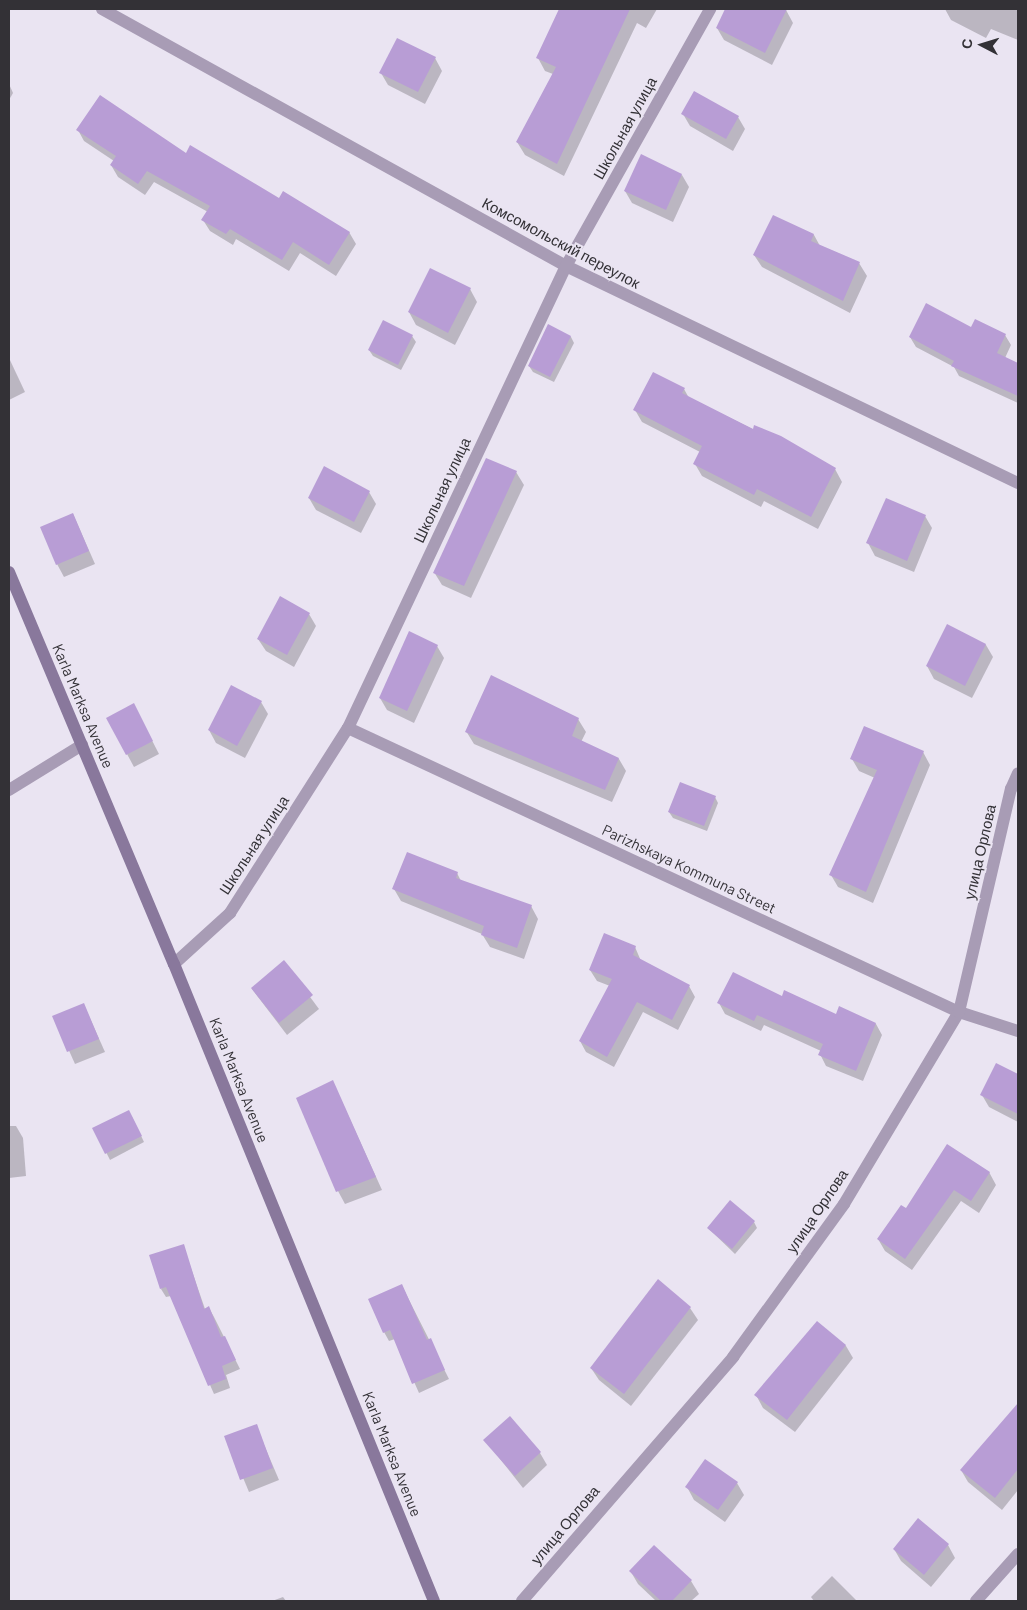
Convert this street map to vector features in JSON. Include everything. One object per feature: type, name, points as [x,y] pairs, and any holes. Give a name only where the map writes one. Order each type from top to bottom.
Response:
[{"type":"main road","name":"Karla Marksa Avenue","points":[[9,572],[174,964],[434,1601]]},
{"type":"street","name":"Комсомольский переулок","points":[[102,9],[566,266],[1018,483]]},
{"type":"street","name":"Школьная улица","points":[[174,964],[230,912],[348,728],[566,266],[710,9]]},
{"type":"street","name":"Parizhskaya Kommuna Street","points":[[348,728],[959,1012],[1018,1031]]},
{"type":"street","points":[[9,790],[82,745]]},
{"type":"street","name":"улица Орлова","points":[[522,1601],[733,1357],[844,1204],[959,1012],[1011,789],[1018,773]]},
{"type":"street","points":[[976,1601],[1018,1554]]},
{"type":"building","points":[[559,9],[630,9],[557,164],[516,142],[556,67],[536,58]]},
{"type":"building","points":[[725,9],[787,9],[765,53],[716,28]]},
{"type":"building","points":[[397,38],[436,57],[418,92],[379,73]]},
{"type":"building","points":[[694,91],[739,116],[726,139],[681,114]]},
{"type":"building","points":[[100,95],[186,153],[190,145],[279,198],[283,191],[350,232],[329,265],[293,242],[282,260],[230,229],[226,234],[201,220],[210,206],[147,171],[138,184],[110,165],[116,156],[76,130]]},
{"type":"building","points":[[641,154],[682,174],[666,210],[624,191]]},
{"type":"building","points":[[773,215],[814,234],[811,241],[860,262],[843,301],[753,255]]},
{"type":"building","points":[[430,268],[471,288],[448,333],[408,312]]},
{"type":"building","points":[[926,303],[971,327],[975,319],[1006,334],[997,353],[1018,363],[1018,396],[951,366],[954,361],[909,337]]},
{"type":"building","points":[[383,320],[413,335],[398,365],[368,350]]},
{"type":"building","points":[[548,324],[571,336],[550,377],[528,366]]},
{"type":"building","points":[[653,372],[685,388],[682,393],[753,429],[754,425],[781,436],[836,468],[811,517],[757,489],[754,495],[693,464],[702,446],[633,410]]},
{"type":"building","points":[[486,458],[517,471],[464,586],[433,573]]},
{"type":"building","points":[[324,466],[370,491],[354,522],[308,498]]},
{"type":"building","points":[[886,498],[926,515],[907,561],[866,543]]},
{"type":"building","points":[[73,513],[89,551],[56,565],[40,527]]},
{"type":"building","points":[[280,596],[310,613],[287,655],[257,639]]},
{"type":"building","points":[[947,624],[986,644],[965,686],[926,666]]},
{"type":"building","points":[[409,631],[438,645],[407,711],[379,698]]},
{"type":"building","points":[[491,675],[579,718],[572,736],[619,758],[605,790],[465,732]]},
{"type":"building","points":[[231,685],[262,701],[237,746],[208,730]]},
{"type":"building","points":[[134,703],[153,741],[126,755],[106,718]]},
{"type":"building","points":[[864,726],[924,751],[866,892],[829,875],[877,770],[850,759]]},
{"type":"building","points":[[680,782],[716,796],[704,826],[668,812]]},
{"type":"building","points":[[407,852],[458,872],[456,878],[532,905],[517,948],[481,935],[484,926],[392,889]]},
{"type":"building","points":[[604,933],[636,946],[633,955],[690,985],[672,1020],[637,1002],[607,1057],[579,1041],[612,979],[589,970]]},
{"type":"building","points":[[284,960],[313,995],[279,1023],[251,988]]},
{"type":"building","points":[[733,972],[782,996],[784,990],[836,1014],[839,1006],[876,1023],[856,1071],[818,1055],[823,1044],[757,1015],[754,1021],[717,1003]]},
{"type":"building","points":[[84,1003],[99,1039],[67,1052],[52,1016]]},
{"type":"building","points":[[996,1063],[1018,1074],[1018,1114],[980,1095]]},
{"type":"building","points":[[333,1080],[376,1177],[336,1192],[296,1098]]},
{"type":"building","points":[[129,1110],[142,1136],[105,1154],[92,1128]]},
{"type":"building","points":[[947,1144],[990,1172],[971,1201],[954,1190],[905,1259],[877,1239],[901,1205],[906,1208]]},
{"type":"building","points":[[730,1200],[755,1221],[732,1249],[707,1228]]},
{"type":"building","points":[[184,1244],[204,1309],[209,1306],[221,1337],[225,1336],[236,1360],[222,1366],[226,1379],[208,1386],[166,1287],[160,1289],[149,1255]]},
{"type":"building","points":[[658,1279],[691,1307],[624,1394],[590,1368]]},
{"type":"building","points":[[402,1284],[427,1340],[431,1338],[445,1370],[412,1384],[390,1330],[383,1333],[368,1299]]},
{"type":"building","points":[[817,1321],[846,1345],[787,1420],[754,1395]]},
{"type":"building","points":[[1018,1403],[1018,1469],[995,1498],[960,1470]]},
{"type":"building","points":[[510,1416],[541,1452],[515,1476],[483,1440]]},
{"type":"building","points":[[257,1424],[273,1468],[240,1480],[224,1436]]},
{"type":"building","points":[[705,1459],[738,1482],[718,1510],[685,1487]]},
{"type":"building","points":[[918,1518],[949,1544],[924,1575],[893,1549]]},
{"type":"building","points":[[654,1545],[692,1580],[672,1601],[661,1601],[629,1571]]}]
